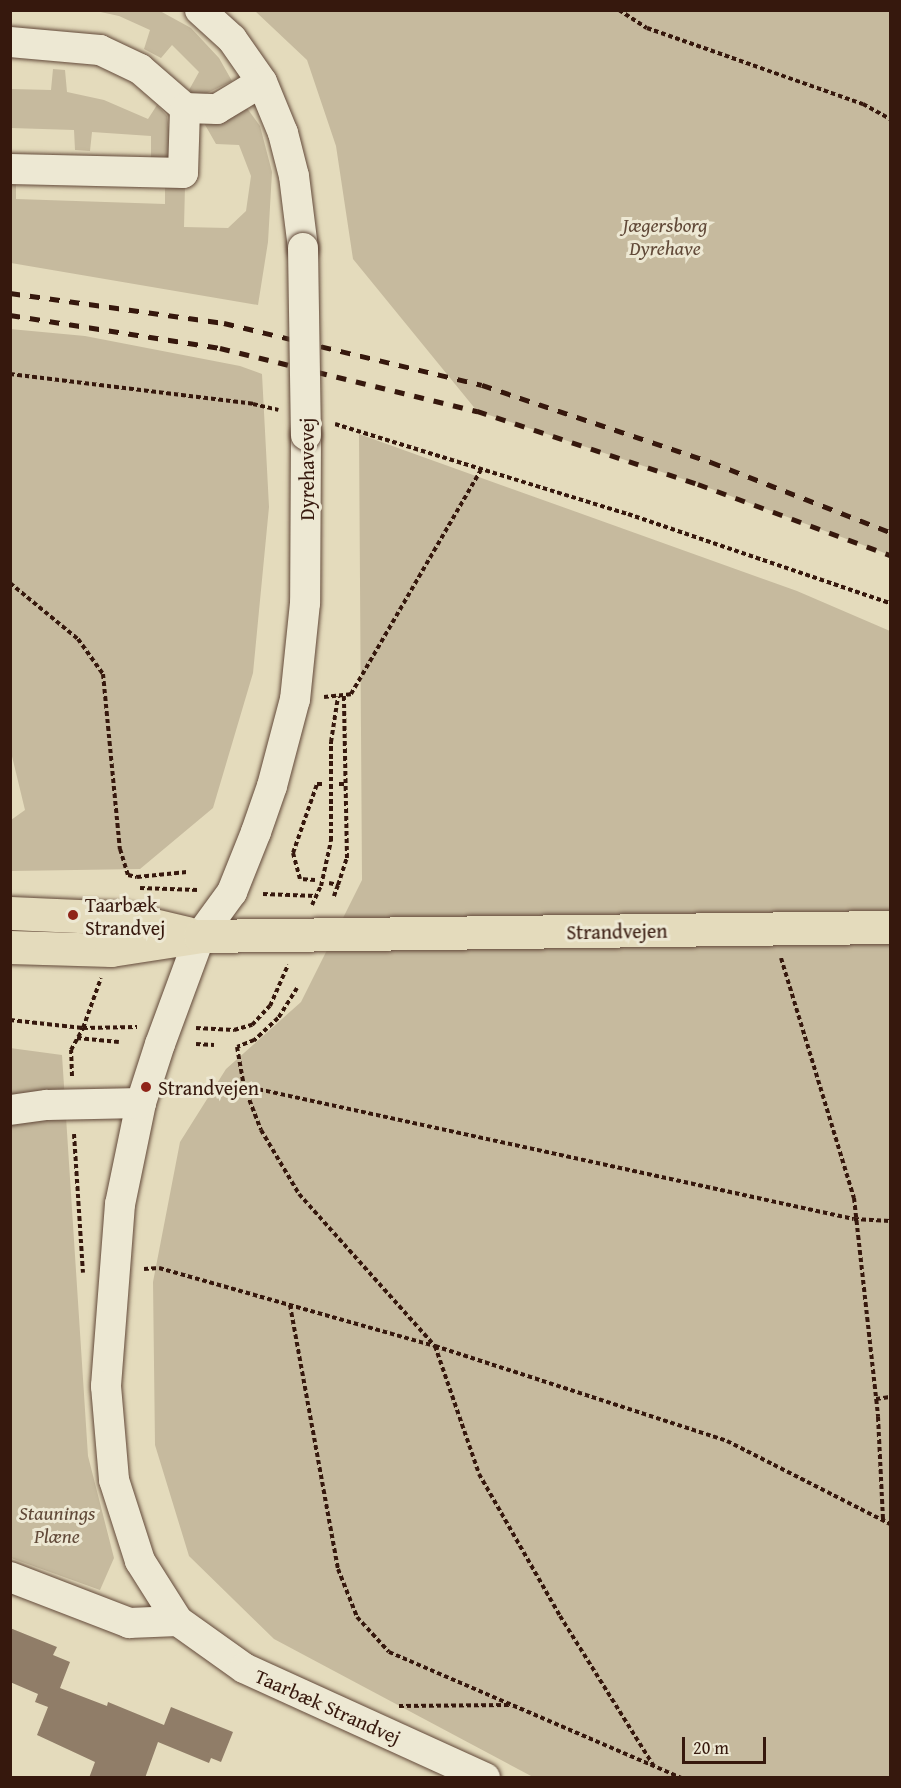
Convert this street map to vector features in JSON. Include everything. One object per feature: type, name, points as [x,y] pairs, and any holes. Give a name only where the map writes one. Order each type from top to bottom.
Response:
[{"type":"main road","name":"Strandvejen","points":[[10,914],[124,918],[200,936]]},
{"type":"main road","name":"Strandvejen","points":[[10,947],[111,950],[200,936],[891,927]]},
{"type":"street","name":"Dyrehavevej","points":[[200,10],[231,39],[262,82],[283,133],[294,176],[303,248],[317,428],[305,603],[294,699],[272,786],[232,892],[200,936]]},
{"type":"street","points":[[10,42],[100,50],[140,69],[185,108],[217,109],[262,82]]},
{"type":"street","points":[[10,169],[183,173],[185,108]]},
{"type":"street","name":"Taarbæk Strandvej","points":[[200,936],[141,1103],[120,1204],[112,1273],[106,1386],[114,1480],[140,1561],[178,1621],[244,1668],[485,1778]]},
{"type":"street","points":[[10,1110],[141,1103]]},
{"type":"street","points":[[10,1577],[129,1623],[178,1621]]},
{"type":"path","points":[[619,10],[647,28],[862,104],[891,119]]},
{"type":"path","points":[[10,374],[253,404],[285,412]]},
{"type":"path","points":[[317,428],[361,430],[482,470],[628,514],[891,603]]},
{"type":"path","points":[[232,892],[316,896],[332,841],[331,742],[338,697],[351,694],[482,470]]},
{"type":"path","points":[[10,583],[78,639],[103,674],[120,849],[128,875],[137,877],[187,872]]},
{"type":"path","points":[[334,896],[347,858],[344,695]]},
{"type":"path","points":[[339,784],[346,783]]},
{"type":"path","points":[[315,880],[300,879],[293,853],[317,784],[324,784]]},
{"type":"path","points":[[328,883],[338,885]]},
{"type":"path","points":[[134,888],[178,889]]},
{"type":"path","points":[[772,928],[854,1198],[854,1219],[876,1399],[883,1520]]},
{"type":"path","points":[[83,1279],[72,1105],[71,1050],[83,1028],[101,977]]},
{"type":"path","points":[[297,988],[278,1018],[254,1041],[237,1047],[244,1086],[261,1130],[299,1194],[435,1346],[479,1474],[560,1617],[652,1765]]},
{"type":"path","points":[[203,1028],[234,1030],[252,1025],[265,1012],[278,991]]},
{"type":"path","points":[[10,1020],[83,1028],[124,1027]]},
{"type":"path","points":[[77,1038],[119,1042]]},
{"type":"path","points":[[196,1044],[214,1045]]},
{"type":"path","points":[[244,1086],[854,1219],[891,1221]]},
{"type":"path","points":[[112,1273],[159,1268],[435,1346],[727,1441],[891,1524]]},
{"type":"path","points":[[290,1304],[338,1569],[357,1617],[389,1652],[681,1778]]},
{"type":"path","points":[[876,1399],[891,1397]]},
{"type":"path","points":[[363,1722],[368,1711],[375,1707],[513,1705]]},
{"type":"green space","points":[[96,11],[160,11],[191,28],[219,58],[232,81],[197,98],[189,90],[199,72],[172,45],[161,58],[144,49],[150,30],[119,16]]},
{"type":"green space","name":"Jægersborg Dyrehave","points":[[255,11],[890,11],[890,555],[698,484],[477,411],[353,259],[336,146],[307,60]]},
{"type":"green space","points":[[53,69],[65,70],[67,92],[104,100],[148,119],[157,105],[167,116],[171,144],[168,157],[151,158],[151,136],[92,132],[90,151],[75,150],[74,130],[11,128],[11,89],[51,90]]},
{"type":"green space","points":[[244,104],[260,126],[272,172],[268,242],[258,305],[11,263],[10,182],[16,183],[16,199],[165,204],[165,187],[185,186],[184,227],[228,228],[246,211],[251,176],[239,145],[216,144],[204,123]]},
{"type":"green space","points":[[10,329],[85,336],[240,366],[262,374],[269,507],[253,673],[213,808],[140,869],[11,871],[11,820],[25,810],[10,748]]},
{"type":"green space","points":[[359,434],[797,591],[890,631],[890,1777],[533,1777],[274,1639],[189,1556],[155,1445],[153,1282],[180,1142],[226,1069],[301,1002],[362,880]]},
{"type":"green space","name":"Staunings Plæne","points":[[10,1048],[62,1055],[88,1456],[114,1558],[100,1590],[11,1558]]},
{"type":"building","points":[[10,1628],[57,1647],[53,1655],[70,1662],[60,1688],[107,1706],[108,1702],[164,1725],[171,1707],[233,1732],[221,1762],[211,1758],[209,1763],[158,1742],[145,1778],[89,1778],[95,1762],[37,1735],[48,1707],[35,1702],[38,1694],[10,1682]]},
{"type":"railway","points":[[10,293],[224,323],[482,385],[711,462],[890,532]]},
{"type":"railway","points":[[10,315],[220,348],[477,411],[698,484],[890,555]]},
{"type":"place","name":"Taarbæk Strandvej","points":[[73,915]]},
{"type":"place","name":"Strandvejen","points":[[146,1087]]}]
